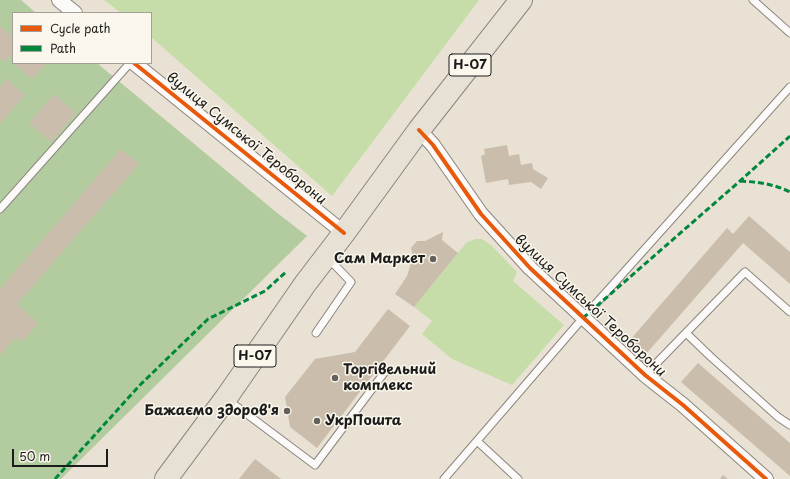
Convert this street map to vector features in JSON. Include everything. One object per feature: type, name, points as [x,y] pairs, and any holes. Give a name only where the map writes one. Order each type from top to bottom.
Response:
[{"type":"main road","name":"Н-07","points":[[166,479],[226,398],[305,284],[419,130],[521,0]]},
{"type":"street","points":[[59,0],[73,12]]},
{"type":"street","name":"вулиця Сумської Тероборони","points":[[135,64],[344,233]]},
{"type":"street","name":"вулиця Сумської Тероборони","points":[[419,130],[433,145],[481,214],[530,268],[646,375],[683,405],[766,479]]},
{"type":"lane","points":[[753,0],[790,33]]},
{"type":"lane","points":[[0,209],[129,64]]},
{"type":"lane","points":[[444,479],[583,318],[790,88]]},
{"type":"lane","points":[[316,333],[351,282],[326,256]]},
{"type":"lane","points":[[646,375],[745,272],[790,312]]},
{"type":"lane","points":[[686,333],[711,357],[790,425]]},
{"type":"lane","points":[[226,398],[314,465],[384,374]]},
{"type":"lane","points":[[477,441],[518,479]]},
{"type":"green space","points":[[0,0],[21,0],[35,12],[12,12],[12,64],[98,64],[307,236],[61,479],[0,479]]},
{"type":"green space","points":[[104,0],[479,0],[332,196],[152,38],[152,12],[120,12]]},
{"type":"green space","points":[[475,239],[482,239],[491,245],[517,272],[513,281],[564,325],[512,385],[452,359],[422,334],[432,321],[414,307],[466,243]]},
{"type":"building","points":[[0,26],[12,36],[12,54],[5,62],[0,58]]},
{"type":"building","points":[[15,64],[46,64],[32,79]]},
{"type":"building","points":[[7,79],[25,95],[0,124],[0,87]]},
{"type":"building","points":[[54,94],[76,113],[51,142],[29,123]]},
{"type":"building","points":[[507,145],[509,156],[519,154],[521,165],[532,163],[533,169],[548,178],[541,189],[531,182],[509,185],[508,179],[486,183],[481,156],[485,154],[484,149]]},
{"type":"building","points":[[121,149],[139,164],[17,304],[38,323],[22,342],[16,337],[0,355],[0,289]]},
{"type":"building","points":[[749,216],[790,252],[790,284],[743,243],[646,354],[630,340],[727,228],[733,234]]},
{"type":"building","name":"Сам Маркет","points":[[443,232],[442,240],[458,253],[414,307],[395,294],[407,276],[413,257],[411,248],[417,241],[425,241]]},
{"type":"building","name":"Торгівельний комплекс","points":[[388,309],[410,326],[317,448],[290,427],[285,397],[315,359],[355,352]]},
{"type":"building","points":[[641,357],[647,363],[642,368],[636,363]]},
{"type":"building","points":[[698,363],[790,443],[790,476],[681,382]]},
{"type":"building","points":[[255,459],[281,479],[239,479]]},
{"type":"building","points":[[723,475],[728,479],[720,479]]},
{"type":"marked path","points":[[583,318],[790,136]]},
{"type":"marked path","points":[[740,181],[766,184],[790,192]]},
{"type":"marked path","points":[[55,479],[139,386],[208,319],[265,291],[286,272]]},
{"type":"cycle path","points":[[135,64],[344,233]]},
{"type":"cycle path","points":[[419,130],[433,145],[481,214],[530,268],[645,375],[683,405],[766,479]]},
{"type":"place","name":"Сам Маркет","points":[[433,259]]},
{"type":"place","name":"Торгівельний комплекс","points":[[335,378]]},
{"type":"place","name":"Бажаємо здоров'я","points":[[287,411]]},
{"type":"place","name":"УкрПошта","points":[[317,421]]}]
